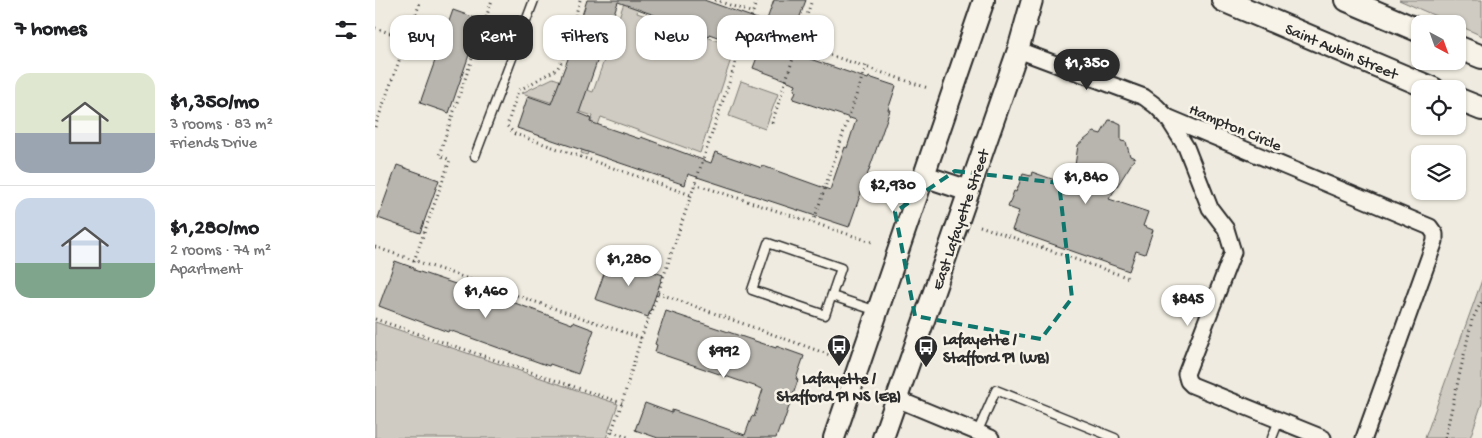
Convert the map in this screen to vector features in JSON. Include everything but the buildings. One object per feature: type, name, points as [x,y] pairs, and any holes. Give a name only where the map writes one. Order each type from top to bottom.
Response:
[{"type":"main road","name":"Saint Aubin Street","points":[[1223,0],[1412,80]]},
{"type":"main road","points":[[1347,0],[1411,27]]},
{"type":"main road","points":[[1466,51],[1482,57]]},
{"type":"main road","points":[[1466,103],[1482,109]]},
{"type":"street","points":[[834,438],[984,0]]},
{"type":"street","name":"East Lafayette Street","points":[[883,438],[1018,50],[1032,0]]},
{"type":"street","points":[[1018,50],[1144,97],[1157,106],[1167,117]]},
{"type":"street","name":"Hampton Circle","points":[[1167,117],[1186,147],[1210,208],[1225,229],[1233,252],[1186,374],[1187,381],[1323,438]]},
{"type":"street","name":"Hampton Circle","points":[[1167,117],[1430,227],[1435,234],[1435,241],[1364,438]]},
{"type":"street","points":[[924,176],[969,190]]},
{"type":"street","points":[[897,399],[984,435]]},
{"type":"lane","points":[[475,156],[534,0]]},
{"type":"lane","points":[[768,243],[841,268],[832,296],[825,315],[752,290],[768,243]]},
{"type":"lane","points":[[832,296],[878,311]]},
{"type":"lane","points":[[984,435],[996,390],[1115,438]]},
{"type":"lane","points":[[1272,438],[1279,420]]},
{"type":"path","points":[[415,15],[421,0]]},
{"type":"path","points":[[414,260],[450,160],[439,155],[492,0]]},
{"type":"path","points":[[580,0],[562,61],[557,69],[518,91],[507,126],[515,134],[691,195]]},
{"type":"path","points":[[715,0],[753,13]]},
{"type":"path","points":[[609,438],[622,403],[641,338],[757,0]]},
{"type":"path","points":[[807,15],[812,0]]},
{"type":"path","points":[[375,28],[390,33]]},
{"type":"path","points":[[834,56],[928,88]]},
{"type":"path","points":[[375,127],[399,60]]},
{"type":"path","points":[[771,123],[792,60]]},
{"type":"path","points":[[813,223],[867,66]]},
{"type":"path","points":[[695,184],[875,243]]},
{"type":"path","points":[[980,226],[1129,278]]},
{"type":"path","points":[[375,246],[641,338]]},
{"type":"path","points":[[658,293],[843,360]]},
{"type":"path","points":[[1445,438],[1472,320],[1482,301]]},
{"type":"path","points":[[375,319],[622,403]]},
{"type":"path","points":[[612,432],[631,438]]},
{"type":"highlighted area","points":[[955,171],[1059,183],[1072,298],[1041,339],[915,316],[895,212]]},
{"type":"shaded area","points":[[625,0],[640,0],[637,13],[643,15],[636,15],[636,60],[707,60],[707,37],[717,41],[717,60],[731,60],[700,153],[601,117],[587,155],[581,153],[593,116],[522,93],[553,78],[593,92],[604,60],[626,60],[626,15],[620,15]]},
{"type":"shaded area","points":[[1399,0],[1482,0],[1482,36],[1466,29],[1466,15],[1433,15]]},
{"type":"shaded area","points":[[741,81],[778,94],[765,129],[729,116]]},
{"type":"shaded area","points":[[1482,280],[1482,403],[1470,438],[1425,438]]},
{"type":"shaded area","points":[[375,322],[618,404],[606,438],[375,438]]},
{"type":"place","name":"Lafayette / Stafford Pl NS (EB)","points":[[839,367]]},
{"type":"place","name":"Lafayette / Stafford Pl (WB)","points":[[926,368]]}]
